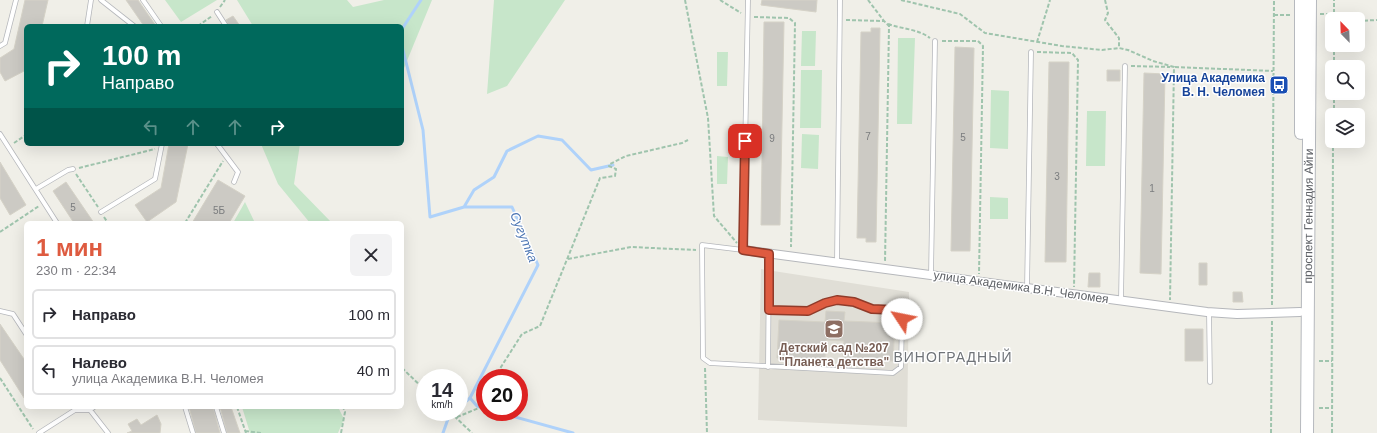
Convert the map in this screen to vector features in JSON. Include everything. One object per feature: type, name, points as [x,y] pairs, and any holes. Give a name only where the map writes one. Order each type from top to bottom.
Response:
[{"type":"main road","name":"проспект Геннадия Айги","points":[[1302,0],[1304,312],[1307,433]]},
{"type":"main road","name":"проспект Геннадия Айги","points":[[1300,433],[1304,312],[1310,0]]},
{"type":"street","name":"улица Академика В.Н. Челомея","points":[[743,250],[1209,312],[1237,314],[1304,312]]},
{"type":"lane","points":[[0,46],[5,43],[16,0]]},
{"type":"lane","points":[[87,24],[92,0]]},
{"type":"lane","points":[[101,0],[131,24]]},
{"type":"lane","points":[[143,0],[160,24]]},
{"type":"lane","points":[[748,0],[743,250],[702,245],[703,354],[705,360],[710,363],[768,367],[893,373],[899,370],[901,364],[902,319],[900,312],[896,310],[872,309],[848,301],[832,301],[812,310],[803,312],[769,310]]},
{"type":"lane","points":[[836,262],[841,20],[840,0]]},
{"type":"lane","points":[[217,12],[225,24]]},
{"type":"lane","points":[[931,275],[935,41]]},
{"type":"lane","points":[[1026,288],[1031,52]]},
{"type":"lane","points":[[1121,300],[1125,66]]},
{"type":"lane","points":[[0,134],[56,221]]},
{"type":"lane","points":[[101,212],[155,179],[162,146]]},
{"type":"lane","points":[[219,146],[238,172],[234,182]]},
{"type":"lane","points":[[36,189],[68,170],[73,169]]},
{"type":"lane","points":[[768,367],[769,254]]},
{"type":"lane","points":[[0,311],[13,314],[24,331]]},
{"type":"lane","points":[[1209,312],[1210,382]]},
{"type":"lane","points":[[39,433],[74,409]]},
{"type":"lane","points":[[93,409],[108,433]]},
{"type":"lane","points":[[186,409],[193,433]]},
{"type":"lane","points":[[217,409],[224,433]]},
{"type":"path","points":[[685,0],[708,118],[714,216],[743,250]]},
{"type":"path","points":[[720,0],[747,17],[789,18],[795,23],[791,256]]},
{"type":"path","points":[[868,0],[888,24],[902,29],[922,32],[935,41],[978,41],[983,46],[979,282]]},
{"type":"path","points":[[901,0],[960,14],[985,33],[1037,42],[1102,50],[1119,48],[1174,67]]},
{"type":"path","points":[[1037,42],[1050,0]]},
{"type":"path","points":[[1105,0],[1108,13],[1105,20],[1119,38],[1119,48]]},
{"type":"path","points":[[1272,308],[1274,0]]},
{"type":"path","points":[[1334,0],[1334,12]]},
{"type":"path","points":[[1274,15],[1294,14]]},
{"type":"path","points":[[1316,14],[1325,14]]},
{"type":"path","points":[[841,20],[884,21]]},
{"type":"path","points":[[1365,21],[1377,20]]},
{"type":"path","points":[[885,269],[888,24]]},
{"type":"path","points":[[1031,52],[1072,53],[1078,60],[1074,294]]},
{"type":"path","points":[[1125,66],[1273,71]]},
{"type":"path","points":[[1170,307],[1174,67]]},
{"type":"path","points":[[8,147],[24,136]]},
{"type":"path","points":[[500,369],[522,334],[540,326],[600,178],[615,176],[616,169],[609,166],[610,164],[626,156],[682,143],[688,140]]},
{"type":"path","points":[[107,221],[73,169],[162,146]]},
{"type":"path","points":[[1332,433],[1333,148]]},
{"type":"path","points":[[186,221],[226,155]]},
{"type":"path","points":[[1,230],[44,203]]},
{"type":"path","points":[[568,259],[631,247],[702,250]]},
{"type":"path","points":[[1271,433],[1272,316]]},
{"type":"path","points":[[705,360],[707,433]]},
{"type":"path","points":[[1319,361],[1332,361]]},
{"type":"path","points":[[404,370],[416,381]]},
{"type":"path","points":[[0,378],[36,433]]},
{"type":"path","points":[[1319,408],[1332,408]]},
{"type":"path","points":[[238,409],[245,432],[261,433]]},
{"type":"path","points":[[341,433],[345,412],[344,409]]},
{"type":"path","points":[[461,421],[472,433]]},
{"type":"shaded area","name":"Детский сад №207 \"Планета детства\"","points":[[761,269],[909,292],[907,427],[758,420]]},
{"type":"green space","points":[[165,0],[217,0],[181,22]]},
{"type":"green space","points":[[237,0],[347,0],[353,7],[384,0],[432,0],[404,68],[404,24],[252,24]]},
{"type":"green space","points":[[494,0],[565,0],[507,86],[487,94]]},
{"type":"green space","points":[[802,31],[816,31],[815,66],[801,66]]},
{"type":"green space","points":[[898,38],[915,38],[912,124],[897,124]]},
{"type":"green space","points":[[717,52],[728,52],[727,86],[717,86]]},
{"type":"green space","points":[[801,70],[822,70],[821,128],[800,128]]},
{"type":"green space","points":[[991,90],[1009,91],[1008,149],[990,148]]},
{"type":"green space","points":[[1087,111],[1106,111],[1105,166],[1086,166]]},
{"type":"green space","points":[[802,134],[819,135],[818,169],[801,168]]},
{"type":"green space","points":[[262,146],[300,146],[294,184],[330,221],[308,221],[278,184]]},
{"type":"green space","points":[[717,156],[728,157],[727,184],[717,184]]},
{"type":"green space","points":[[990,197],[1008,198],[1008,219],[990,219]]},
{"type":"green space","points":[[245,202],[254,221],[234,221]]},
{"type":"green space","points":[[243,409],[339,409],[344,419],[338,433],[250,433]]},
{"type":"building","points":[[25,0],[48,0],[42,24],[24,24],[24,71],[5,81],[0,72],[0,58],[14,49]]},
{"type":"building","points":[[126,0],[138,0],[155,24],[143,24]]},
{"type":"building","points":[[762,0],[817,0],[816,12],[761,5]]},
{"type":"building","points":[[233,16],[239,24],[228,24],[226,20]]},
{"type":"building","points":[[764,22],[784,22],[780,225],[761,225]]},
{"type":"building","points":[[871,28],[880,28],[876,242],[866,242],[866,238],[857,238],[861,32],[871,32]]},
{"type":"building","points":[[955,47],[974,48],[970,251],[951,251]]},
{"type":"building","points":[[1049,62],[1069,62],[1066,262],[1045,262]]},
{"type":"building","points":[[1107,70],[1120,70],[1120,81],[1107,81]]},
{"type":"building","points":[[1144,73],[1165,74],[1161,274],[1140,273]]},
{"type":"building","points":[[169,146],[188,146],[176,202],[146,221],[135,205],[161,188]]},
{"type":"building","points":[[0,162],[26,205],[10,215],[0,198]]},
{"type":"building","points":[[218,180],[245,196],[230,221],[193,221]]},
{"type":"building","points":[[66,182],[93,221],[73,221],[53,191]]},
{"type":"building","points":[[1199,263],[1207,263],[1207,285],[1199,285]]},
{"type":"building","points":[[1089,273],[1100,273],[1100,287],[1088,287]]},
{"type":"building","points":[[1233,292],[1242,292],[1243,302],[1233,302]]},
{"type":"building","points":[[826,311],[845,312],[844,321],[895,323],[893,361],[843,358],[844,341],[826,340],[825,360],[777,358],[779,320],[825,322]]},
{"type":"building","points":[[0,324],[24,359],[24,398],[0,360]]},
{"type":"building","points":[[1185,329],[1203,329],[1203,361],[1185,361]]},
{"type":"building","points":[[190,409],[214,409],[220,433],[196,433]]},
{"type":"building","points":[[221,409],[232,409],[240,433],[227,433]]},
{"type":"building","points":[[157,415],[161,424],[160,433],[127,433],[132,431],[128,424],[137,419],[141,425]]},
{"type":"waterway","name":"Сугутка","points":[[404,26],[421,0]]},
{"type":"waterway","name":"Сугутка","points":[[404,54],[423,130],[430,217],[464,207],[512,207],[538,265],[468,400]]},
{"type":"waterway","points":[[464,207],[474,190],[494,177],[507,151],[538,136],[562,140],[591,170],[613,165]]},
{"type":"waterway","points":[[470,398],[476,405]]},
{"type":"waterway","name":"Сугутка","points":[[443,433],[447,421]]},
{"type":"waterway","points":[[528,421],[573,433]]},
{"type":"place","name":"Улица Академика В. Н. Челомея","points":[[1279,85]]},
{"type":"place","name":"Детский сад №207 \"Планета детства\"","points":[[834,329]]},
{"type":"district","name":"ВИНОГРАДНЫЙ","points":[[953,357]]},
{"type":"route","points":[[745,141],[743,250],[769,254],[769,310],[803,312],[837,300],[854,302],[872,309],[896,310],[902,315],[902,319]]}]
